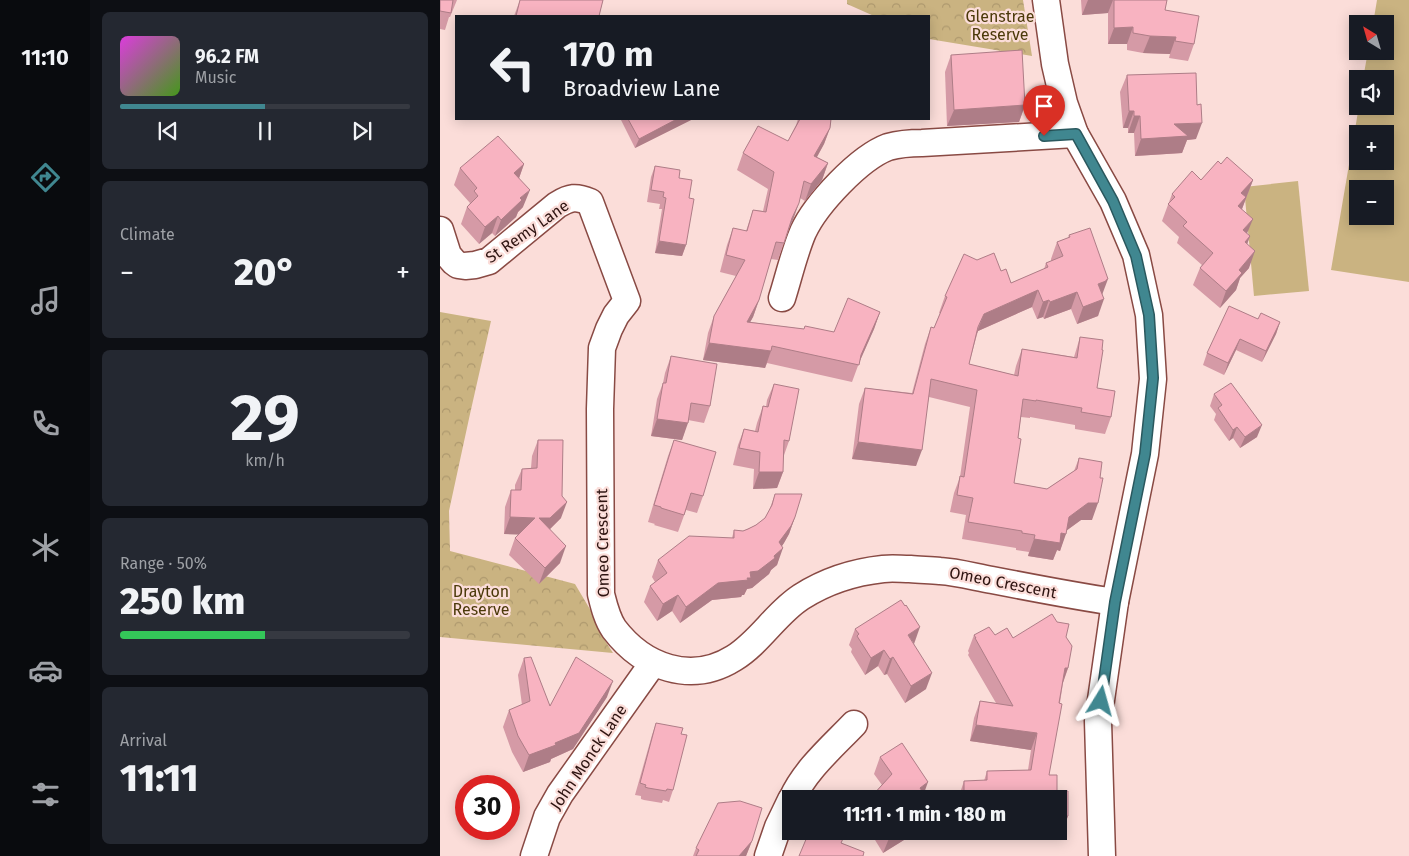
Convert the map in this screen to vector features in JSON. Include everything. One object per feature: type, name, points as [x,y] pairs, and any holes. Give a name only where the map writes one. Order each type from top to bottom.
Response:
[{"type":"street","points":[[1046,0],[1058,78],[1064,103],[1076,134],[1113,201],[1136,256],[1149,315],[1153,378],[1145,454],[1115,602],[1098,721],[1102,856]]},
{"type":"street","points":[[782,298],[802,233],[810,217],[849,174],[871,157],[888,148],[904,144],[1076,134]]},
{"type":"street","name":"St Remy Lane","points":[[440,230],[448,255],[454,262],[465,266],[474,266],[489,260],[557,205],[565,200],[580,197],[590,202],[627,300]]},
{"type":"street","name":"Omeo Crescent","points":[[627,300],[616,315],[602,348],[600,409],[601,594],[606,613],[614,628],[639,654],[653,663],[668,668],[684,670],[700,670],[717,666],[734,658],[753,643],[776,618],[800,598],[830,582],[856,573],[884,568],[941,571],[1115,602]]},
{"type":"street","name":"John Monck Lane","points":[[534,856],[547,817],[560,794],[653,663]]},
{"type":"street","points":[[798,790],[826,752],[854,724]]},
{"type":"street","points":[[768,856],[782,819]]},
{"type":"green space","name":"Glenstrae Reserve","points":[[847,0],[1023,0],[1032,56],[930,39],[930,15],[872,15],[847,4]]},
{"type":"green space","points":[[1377,0],[1409,0],[1409,282],[1331,270],[1349,165],[1349,170],[1394,170],[1394,125],[1356,125],[1357,115],[1394,115],[1394,70],[1365,70],[1366,60],[1394,60],[1394,15],[1374,15]]},
{"type":"green space","points":[[1298,181],[1309,291],[1254,296],[1244,187]]},
{"type":"green space","name":"Drayton Reserve","points":[[440,312],[491,321],[449,511],[450,551],[575,584],[591,611],[599,631],[613,653],[440,637]]},
{"type":"building","points":[[440,0],[453,0],[451,13],[440,11]]},
{"type":"building","points":[[520,0],[603,0],[599,15],[516,15]]},
{"type":"building","points":[[1114,0],[1167,0],[1165,10],[1199,16],[1194,44],[1175,41],[1176,37],[1133,33],[1133,27],[1114,28]]},
{"type":"building","points":[[1022,50],[1025,105],[954,110],[951,55]]},
{"type":"building","points":[[1196,73],[1197,105],[1201,104],[1202,123],[1174,124],[1188,136],[1141,139],[1140,116],[1134,116],[1134,111],[1129,111],[1127,75]]},
{"type":"building","points":[[629,120],[675,120],[639,139]]},
{"type":"building","points":[[799,120],[831,120],[830,128],[814,156],[828,163],[811,184],[804,181],[799,203],[784,243],[776,242],[759,300],[747,322],[804,329],[805,326],[834,332],[848,298],[880,312],[861,355],[859,365],[772,346],[771,351],[709,343],[714,316],[745,260],[726,255],[733,228],[747,231],[753,210],[766,212],[774,172],[743,153],[758,126],[788,141]]},
{"type":"building","points":[[498,136],[524,164],[514,173],[530,190],[520,198],[522,200],[501,220],[498,216],[485,227],[467,207],[478,196],[474,191],[477,188],[460,168]]},
{"type":"building","points":[[1227,157],[1253,180],[1241,193],[1246,197],[1238,206],[1253,219],[1243,230],[1250,236],[1245,242],[1255,251],[1239,270],[1242,273],[1226,291],[1200,268],[1213,253],[1183,226],[1187,222],[1168,204],[1175,197],[1172,194],[1192,171],[1201,180],[1218,161],[1221,164]]},
{"type":"building","points":[[655,166],[680,170],[679,178],[692,180],[689,198],[694,199],[686,245],[659,241],[666,198],[663,197],[664,192],[651,190]]},
{"type":"building","points":[[1090,228],[1108,279],[1098,284],[1104,299],[1083,307],[1077,292],[1050,302],[1049,300],[1043,302],[1038,290],[984,314],[978,327],[969,364],[1018,376],[1022,349],[1077,358],[1080,337],[1103,340],[1097,388],[1115,391],[1111,417],[1081,412],[1082,408],[1023,399],[1018,438],[1021,439],[1014,483],[1047,489],[1077,469],[1079,458],[1102,462],[1100,478],[1103,478],[1098,503],[1088,503],[1069,517],[1066,534],[1061,533],[1060,543],[1034,539],[1035,535],[1022,533],[1022,531],[968,522],[973,498],[957,495],[960,476],[964,477],[977,390],[931,379],[922,450],[858,442],[865,388],[913,394],[931,327],[934,328],[947,297],[945,296],[964,254],[977,260],[994,253],[1001,271],[1006,269],[1011,283],[1048,267],[1046,263],[1063,256],[1057,242],[1070,237],[1069,235]]},
{"type":"building","points":[[1229,306],[1258,319],[1261,313],[1280,322],[1266,351],[1240,339],[1228,363],[1207,353]]},
{"type":"building","points":[[671,356],[717,364],[710,406],[691,403],[688,423],[657,419],[663,383],[666,383]]},
{"type":"building","points":[[1231,383],[1262,425],[1245,437],[1237,427],[1233,430],[1218,408],[1222,405],[1214,394]]},
{"type":"building","points":[[774,384],[799,389],[789,441],[784,440],[783,472],[759,472],[760,452],[739,448],[744,429],[758,432],[763,406],[768,407]]},
{"type":"building","points":[[538,440],[563,440],[562,496],[567,502],[550,518],[539,518],[566,546],[545,568],[515,538],[535,518],[510,517],[511,490],[521,490],[522,469],[537,468]]},
{"type":"building","points":[[674,440],[716,452],[703,496],[691,493],[684,515],[654,505]]},
{"type":"building","points":[[775,494],[802,494],[791,526],[779,542],[783,548],[774,556],[775,558],[758,571],[750,572],[751,578],[747,578],[748,580],[718,583],[686,607],[678,595],[663,604],[650,586],[667,573],[658,560],[689,536],[734,538],[734,530],[743,531],[765,518]]},
{"type":"building","points":[[901,600],[920,627],[908,635],[932,673],[911,686],[893,657],[890,659],[884,650],[871,658],[857,636],[859,634],[855,629]]},
{"type":"building","points":[[1052,614],[1057,622],[1069,624],[1066,637],[1072,646],[1068,668],[1065,668],[1059,703],[1062,704],[1049,775],[1057,775],[1057,790],[964,790],[964,781],[987,780],[987,771],[1031,770],[1037,733],[976,725],[980,701],[1013,706],[974,635],[989,627],[995,635],[1007,628],[1013,638]]},
{"type":"building","points":[[531,657],[550,706],[576,657],[613,681],[579,733],[555,743],[556,745],[529,755],[518,736],[509,710],[530,701],[524,658]]},
{"type":"building","points":[[656,723],[683,728],[681,734],[687,735],[673,790],[667,789],[666,791],[648,788],[640,783]]},
{"type":"building","points":[[902,743],[928,782],[920,788],[921,790],[877,790],[892,774],[880,757]]},
{"type":"building","points":[[1067,791],[1068,791],[1067,816]]},
{"type":"building","points":[[740,801],[762,808],[752,841],[739,856],[696,856],[699,850],[696,848],[718,803]]},
{"type":"building","points":[[806,840],[842,840],[841,843],[864,852],[863,856],[799,856]]},
{"type":"route","points":[[1044,136],[1076,134],[1113,201],[1136,256],[1149,315],[1153,378],[1145,454],[1115,602],[1101,701]]}]
